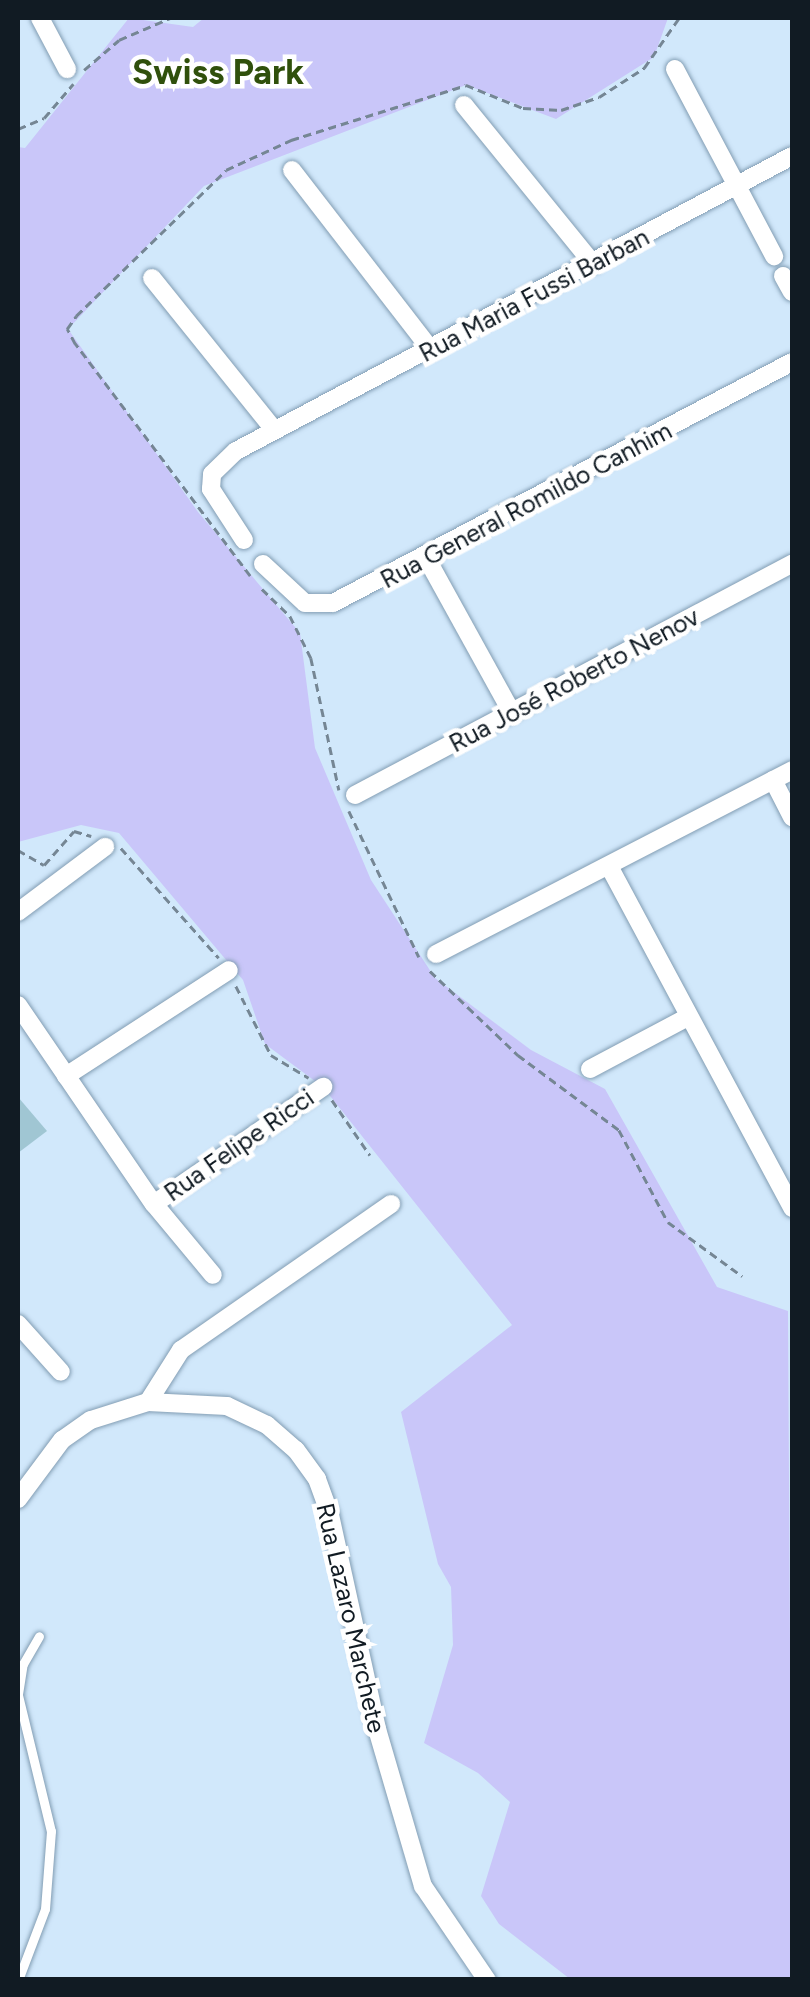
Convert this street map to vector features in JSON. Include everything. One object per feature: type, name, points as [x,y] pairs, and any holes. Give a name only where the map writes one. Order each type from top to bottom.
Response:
[{"type":"street","points":[[40,18],[66,69]]},
{"type":"street","points":[[675,69],[774,256]]},
{"type":"street","points":[[464,105],[593,264]]},
{"type":"street","name":"Rua Maria Fussi Barban","points":[[274,430],[792,156]]},
{"type":"street","points":[[292,170],[431,350]]},
{"type":"street","points":[[152,278],[274,430],[212,474],[216,504],[244,540]]},
{"type":"street","name":"Rua General Romildo Canhim","points":[[263,564],[305,603],[322,605],[428,559],[792,362]]},
{"type":"street","points":[[428,559],[512,713]]},
{"type":"street","name":"Rua José Roberto Nenov","points":[[354,795],[792,564]]},
{"type":"street","points":[[436,954],[610,868],[792,770]]},
{"type":"street","points":[[774,780],[792,818]]},
{"type":"street","points":[[18,912],[105,847]]},
{"type":"street","points":[[610,868],[686,1018],[792,1208]]},
{"type":"street","points":[[66,1076],[229,970]]},
{"type":"street","points":[[18,1006],[154,1204],[213,1274]]},
{"type":"street","points":[[590,1069],[686,1018]]},
{"type":"street","name":"Rua Felipe Ricci","points":[[154,1204],[323,1087]]},
{"type":"street","points":[[148,1402],[181,1350],[391,1204]]},
{"type":"street","points":[[18,1324],[62,1372]]},
{"type":"street","name":"Rua Lazaro Marchete","points":[[18,1500],[62,1440],[91,1420],[148,1402],[194,1400],[249,1414],[296,1450],[317,1479],[422,1886],[487,1980]]},
{"type":"lane","points":[[18,1980],[45,1908],[51,1832],[18,1694],[22,1664],[39,1636]]},
{"type":"path","points":[[18,129],[57,106],[102,51],[170,18]]},
{"type":"shaded area","points":[[129,18],[193,27],[204,18],[668,18],[654,57],[556,119],[466,85],[204,186],[68,329],[198,512],[300,633],[315,748],[371,880],[435,978],[531,1050],[605,1089],[717,1287],[788,1311],[792,1979],[570,1979],[499,1924],[481,1896],[510,1802],[478,1773],[424,1743],[453,1645],[451,1587],[438,1564],[401,1412],[512,1325],[323,1087],[265,1044],[243,980],[119,833],[81,825],[18,842],[18,147],[25,148]]},
{"type":"building","points":[[18,1097],[47,1131],[18,1153]]},
{"type":"district","name":"Swiss Park","points":[[218,72]]}]
